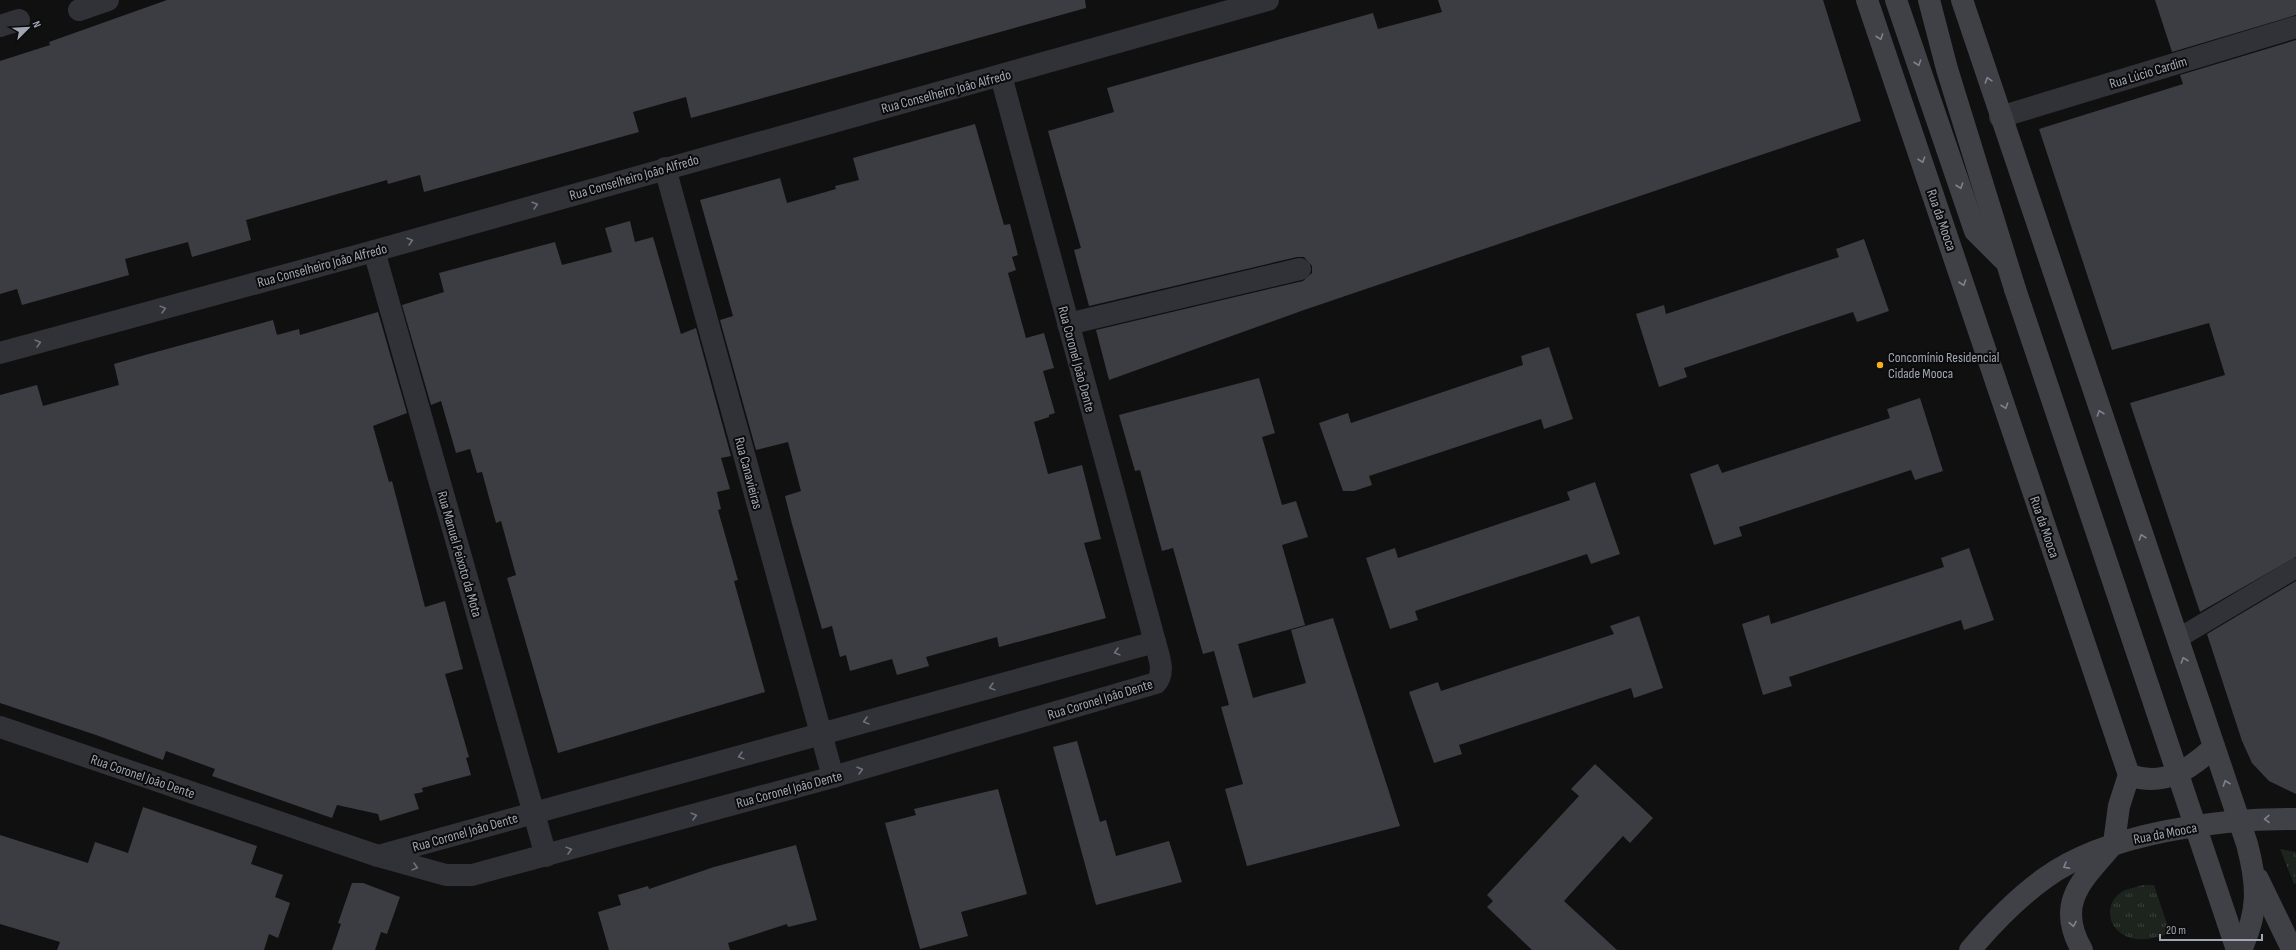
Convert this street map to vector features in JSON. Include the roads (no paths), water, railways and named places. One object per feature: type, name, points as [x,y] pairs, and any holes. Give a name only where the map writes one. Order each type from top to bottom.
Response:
[{"type":"street","points":[[79,10],[108,0]]},
{"type":"street","name":"Rua Conselheiro João Alfredo","points":[[0,353],[374,251],[665,168],[1001,76],[1268,0]]},
{"type":"street","name":"Rua da Mooca","points":[[1868,0],[2129,775],[2119,806],[2114,843],[2239,820],[2296,819]]},
{"type":"street","points":[[1896,0],[1976,231],[2006,261]]},
{"type":"street","points":[[1929,0],[1947,69],[2015,289],[2237,950]]},
{"type":"street","points":[[1962,0],[2000,117],[2239,820],[2254,870],[2287,943]]},
{"type":"street","name":"Rua Lúcio Cardim","points":[[2000,117],[2296,27]]},
{"type":"street","name":"Rua Coronel João Dente","points":[[0,727],[378,856],[446,875],[472,875],[833,777],[1148,686],[1161,678],[1162,671],[1155,642],[1001,76]]},
{"type":"street","name":"Rua Canavieiras","points":[[665,168],[833,777]]},
{"type":"street","name":"Rua Manuel Peixoto da Mota","points":[[374,251],[546,856]]},
{"type":"street","points":[[1068,324],[1300,269]]},
{"type":"street","name":"Rua Coronel João Dente","points":[[378,856],[1155,642]]},
{"type":"street","points":[[2129,775],[2144,780],[2169,777],[2194,766],[2214,747]]},
{"type":"street","points":[[1970,950],[2004,914],[2045,878],[2076,860],[2114,843]]},
{"type":"street","points":[[2082,950],[2075,934],[2071,914],[2073,896],[2086,875],[2114,843]]},
{"type":"street","points":[[2241,950],[2248,935],[2256,903],[2254,870]]},
{"type":"lane","points":[[2177,639],[2296,568]]},
{"type":"place","name":"Concomínio Residencial Cidade Mooca","points":[[1880,365]]}]
